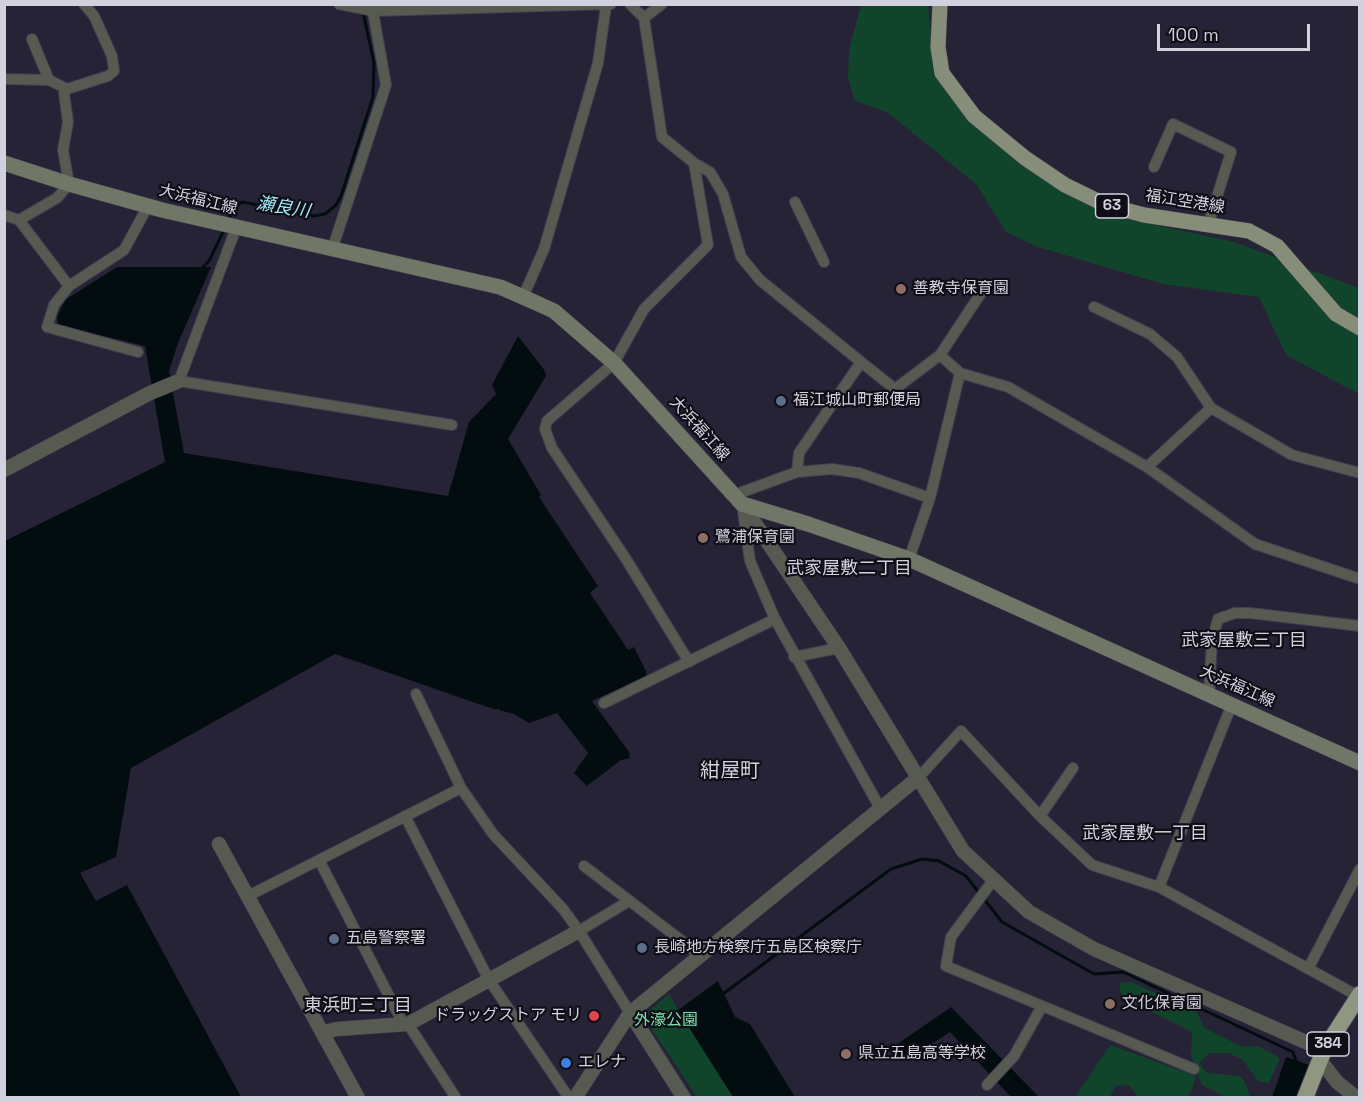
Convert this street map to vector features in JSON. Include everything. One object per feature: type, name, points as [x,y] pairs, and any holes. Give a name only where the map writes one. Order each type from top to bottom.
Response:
[{"type":"highway","name":"384","points":[[1305,1098],[1322,1055],[1359,995]]},
{"type":"main road","name":"福江空港線","points":[[940,4],[938,47],[942,72],[974,116],[1025,158],[1056,179],[1106,205],[1144,215],[1249,231],[1277,246],[1336,314],[1359,328]]},
{"type":"main road","name":"大浜福江線","points":[[4,163],[148,206],[500,287],[523,297],[554,311],[615,363],[738,500],[909,559],[1359,763]]},
{"type":"street","points":[[339,4],[373,8],[608,5],[598,63],[544,249],[523,297]]},
{"type":"street","points":[[630,4],[644,18],[662,137],[694,164],[710,172],[723,194],[741,257],[760,280],[861,362],[895,389],[940,355],[983,290]]},
{"type":"street","points":[[644,18],[662,4]]},
{"type":"street","points":[[19,220],[57,198],[69,184],[63,150],[68,122],[64,93],[67,89],[108,76],[114,71],[115,65],[94,16],[85,5]]},
{"type":"street","points":[[332,250],[386,86],[373,8]]},
{"type":"street","points":[[32,39],[49,80]]},
{"type":"street","points":[[4,79],[49,80],[67,89]]},
{"type":"street","points":[[1154,166],[1173,124],[1231,152],[1208,225]]},
{"type":"street","points":[[689,662],[626,559],[552,448],[545,429],[547,421],[615,363],[644,309],[708,245],[694,164]]},
{"type":"street","points":[[795,202],[824,262]]},
{"type":"street","points":[[138,352],[47,327],[54,305],[69,286],[123,250],[148,206]]},
{"type":"street","points":[[4,215],[19,220],[69,286]]},
{"type":"street","points":[[179,381],[236,228]]},
{"type":"street","points":[[1094,307],[1150,334],[1177,357],[1211,408],[1292,455],[1359,473]]},
{"type":"street","points":[[940,355],[960,373],[1008,387],[1147,466],[1255,544],[1359,579]]},
{"type":"street","points":[[797,472],[799,453],[861,362]]},
{"type":"street","points":[[909,559],[930,498],[960,373]]},
{"type":"street","points":[[4,470],[150,393],[179,381],[452,425]]},
{"type":"street","points":[[1147,466],[1211,408]]},
{"type":"street","points":[[738,500],[797,472],[832,470],[859,473],[930,498]]},
{"type":"street","points":[[738,500],[750,561],[775,619],[794,657],[809,679],[880,808]]},
{"type":"street","points":[[738,500],[839,648],[963,851],[1029,912],[1094,949],[1322,1055],[1337,1082],[1357,1098]]},
{"type":"street","points":[[1209,694],[1212,640],[1218,619],[1235,613],[1250,613],[1359,626]]},
{"type":"street","points":[[604,703],[775,619]]},
{"type":"street","points":[[794,657],[839,648]]},
{"type":"street","points":[[416,694],[461,788],[493,834],[563,909],[579,931],[684,1098]]},
{"type":"street","points":[[1159,887],[1232,704]]},
{"type":"street","points":[[575,1098],[630,1013],[699,954],[919,777],[961,731],[1040,816],[1092,865],[1159,887],[1359,995]]},
{"type":"street","points":[[1040,816],[1073,768]]},
{"type":"street","points":[[248,896],[461,788]]},
{"type":"street","points":[[405,816],[489,980],[569,1098]]},
{"type":"street","points":[[219,844],[324,1032],[358,1098]]},
{"type":"street","points":[[319,860],[406,1024],[456,1098]]},
{"type":"street","points":[[584,866],[699,954]]},
{"type":"street","points":[[1308,969],[1359,869]]},
{"type":"street","points":[[994,879],[951,937],[946,966],[1041,1008],[1194,1069]]},
{"type":"street","points":[[324,1032],[406,1024],[579,931],[629,901]]},
{"type":"street","points":[[987,1085],[1014,1056],[1041,1008]]},
{"type":"green space","points":[[864,5],[928,5],[935,77],[1035,172],[1109,215],[1234,242],[1359,288],[1359,394],[1286,355],[1259,297],[1163,284],[1038,247],[1006,232],[976,184],[887,112],[855,101],[848,78],[849,50],[860,9]]},
{"type":"green space","points":[[1131,982],[1197,1012],[1204,1028],[1243,1047],[1258,1046],[1280,1058],[1269,1083],[1258,1081],[1243,1060],[1229,1053],[1209,1053],[1200,1062],[1203,1069],[1208,1073],[1240,1076],[1245,1082],[1250,1097],[1226,1097],[1202,1085],[1191,1056],[1192,1032],[1122,997],[1119,983]]},
{"type":"green space","name":"外濠公園","points":[[669,994],[733,1097],[697,1097],[643,1016]]},
{"type":"green space","points":[[1110,1045],[1196,1076],[1192,1090],[1187,1097],[1138,1097],[1129,1085],[1115,1086],[1110,1097],[1075,1097]]},
{"type":"shaded area","points":[[117,267],[211,267],[178,343],[169,371],[184,453],[448,496],[469,422],[496,394],[492,385],[518,336],[545,371],[546,376],[508,439],[541,495],[539,497],[598,586],[590,593],[628,650],[634,647],[647,676],[592,701],[629,752],[630,758],[621,760],[587,786],[574,773],[588,753],[557,713],[529,723],[514,714],[499,710],[498,707],[497,710],[335,654],[131,768],[116,857],[80,873],[96,901],[127,885],[241,1097],[5,1098],[5,541],[165,462],[145,346],[58,325],[57,317],[65,300]]},
{"type":"shaded area","points":[[718,981],[735,1017],[750,1024],[795,1097],[733,1097],[678,1010]]},
{"type":"shaded area","points":[[951,1007],[1039,1097],[1011,1097],[950,1032],[906,1061],[896,1045]]},
{"type":"shaded area","points":[[1286,1057],[1309,1065],[1296,1097],[1272,1097]]},
{"type":"waterway","name":"瀬良川","points":[[228,221],[234,208],[242,202],[314,216],[325,214],[336,205],[341,196],[373,97],[374,63],[363,12]]},
{"type":"waterway","name":"瀬良川","points":[[200,270],[209,261],[224,230]]},
{"type":"waterway","points":[[723,994],[891,869],[922,859],[939,861],[966,876],[980,894]]},
{"type":"waterway","points":[[984,899],[1002,922],[1094,974],[1123,972],[1293,1052],[1296,1061]]},
{"type":"place","name":"善教寺保育園","points":[[901,289]]},
{"type":"place","name":"福江城山町郵便局","points":[[781,401]]},
{"type":"place","name":"鷺浦保育園","points":[[703,538]]},
{"type":"place","name":"五島警察署","points":[[334,939]]},
{"type":"place","name":"長崎地方検察庁五島区検察庁","points":[[642,948]]},
{"type":"place","name":"文化保育園","points":[[1110,1004]]},
{"type":"place","name":"ドラッグストア モリ","points":[[594,1016]]},
{"type":"place","name":"県立五島高等学校","points":[[846,1054]]},
{"type":"place","name":"エレナ","points":[[566,1063]]},
{"type":"district","name":"武家屋敷二丁目","points":[[849,569]]},
{"type":"district","name":"武家屋敷三丁目","points":[[1244,641]]},
{"type":"district","name":"紺屋町","points":[[730,772]]},
{"type":"district","name":"武家屋敷一丁目","points":[[1145,834]]},
{"type":"district","name":"東浜町三丁目","points":[[358,1006]]}]
